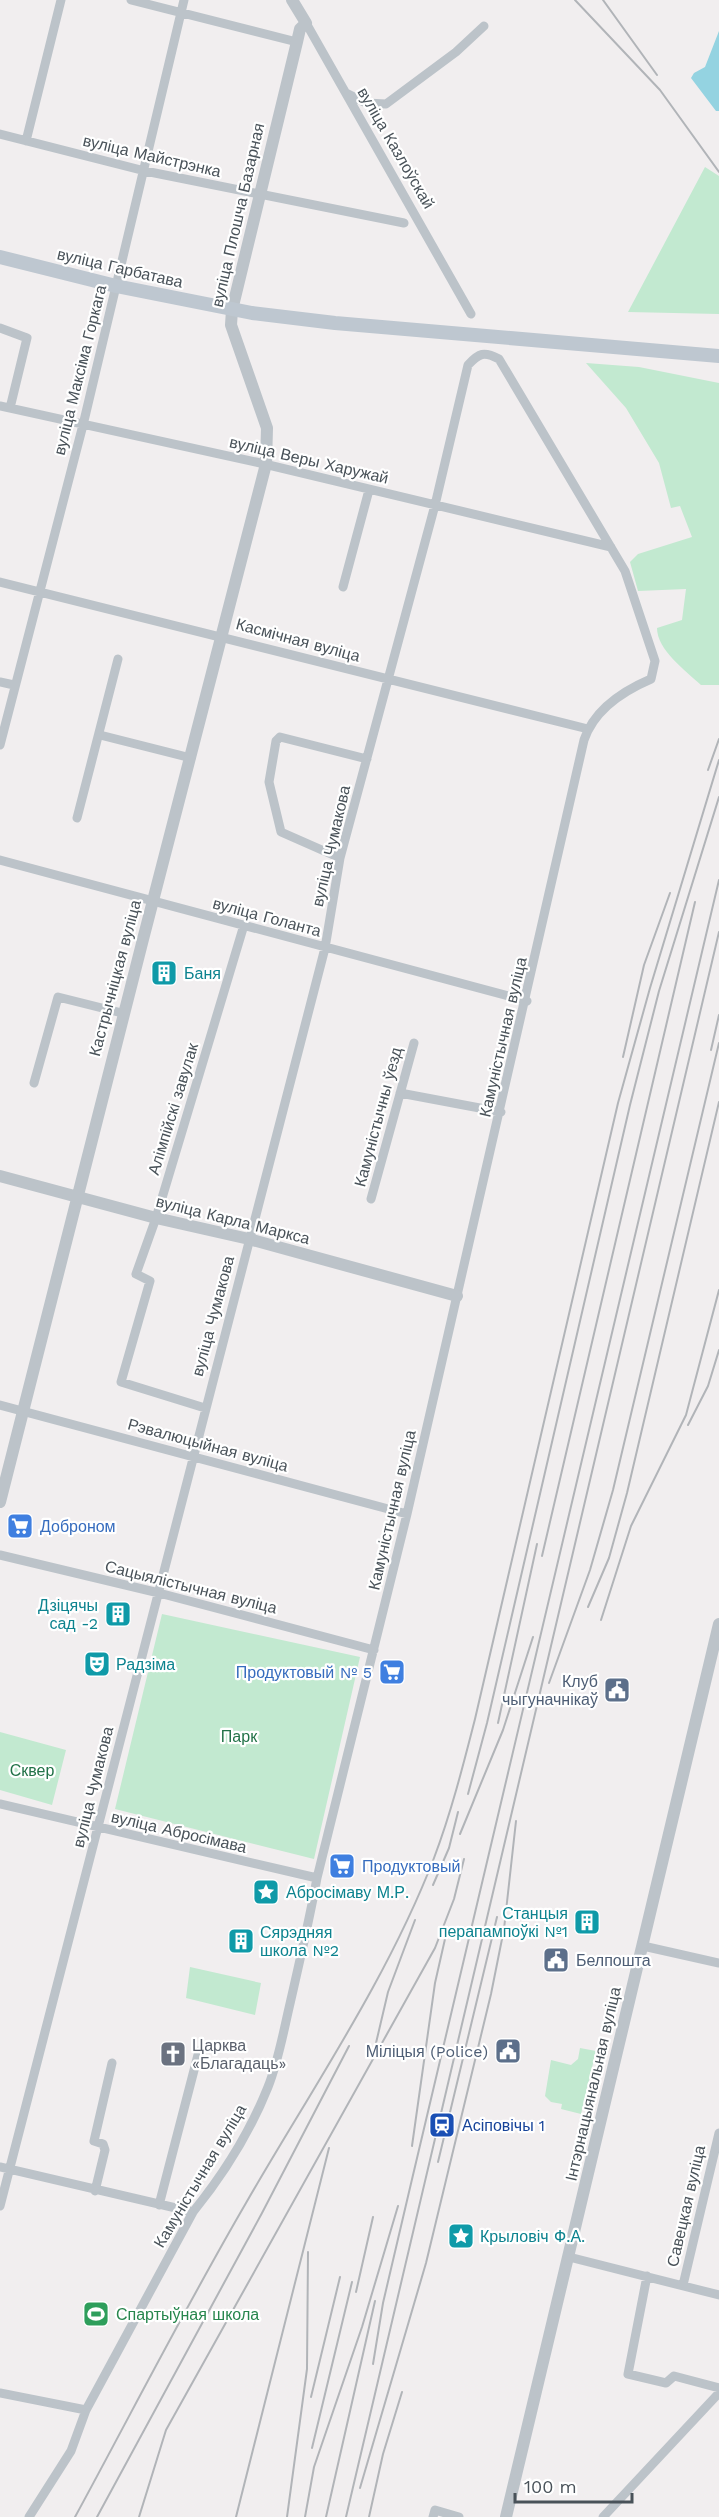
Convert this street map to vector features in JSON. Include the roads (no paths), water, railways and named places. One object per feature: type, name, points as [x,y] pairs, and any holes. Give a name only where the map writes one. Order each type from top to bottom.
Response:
[{"type":"main road","name":"вуліца Гарбатава","points":[[0,257],[116,286],[232,310],[335,323],[719,356]]},
{"type":"street","points":[[26,141],[61,0]]},
{"type":"street","points":[[131,0],[297,42],[300,29],[306,24]]},
{"type":"street","name":"вуліца Максіма Горкага","points":[[0,745],[83,425],[184,0]]},
{"type":"street","name":"вуліца Казлоўскай","points":[[292,0],[471,314]]},
{"type":"street","points":[[346,93],[366,103],[386,104],[456,52],[484,26]]},
{"type":"street","name":"вуліца Плошча Базарная","points":[[266,464],[267,428],[231,325],[232,310],[258,195],[297,42]]},
{"type":"street","name":"вуліца Майстрэнка","points":[[0,134],[145,171],[404,223]]},
{"type":"street","points":[[0,328],[27,338],[10,408]]},
{"type":"street","name":"вуліца Чумакова","points":[[0,2206],[4,2168],[99,1828],[205,1408],[325,948],[340,858],[435,505],[468,365],[478,354],[487,352],[499,359],[611,547]]},
{"type":"street","name":"вуліца Веры Харужай","points":[[0,406],[266,464],[611,547]]},
{"type":"street","name":"Кастрычніцкая вуліца","points":[[0,1502],[122,1013],[191,758],[266,464]]},
{"type":"street","points":[[343,587],[369,490]]},
{"type":"street","name":"Камуністычная вуліца","points":[[29,2517],[71,2451],[87,2410],[193,2212],[213,2187],[243,2138],[268,2087],[307,1936],[317,1878],[407,1514],[588,729],[604,708],[632,687],[651,679],[655,661],[625,571],[611,547]]},
{"type":"street","name":"Касмічная вуліца","points":[[0,582],[222,635],[389,680],[588,729]]},
{"type":"street","points":[[77,818],[118,659]]},
{"type":"street","points":[[0,682],[14,685]]},
{"type":"street","points":[[100,735],[191,758]]},
{"type":"street","points":[[340,858],[281,832],[269,782],[276,741],[280,737],[367,759]]},
{"type":"street","name":"вуліца Голанта","points":[[0,860],[527,1001]]},
{"type":"street","name":"Алімпійскі завулак","points":[[205,1408],[121,1382],[150,1281],[136,1274],[156,1218],[244,925]]},
{"type":"street","points":[[34,1083],[61,986]]},
{"type":"street","points":[[58,997],[122,1013]]},
{"type":"street","name":"Камуністычны ўезд","points":[[371,1199],[414,1042]]},
{"type":"street","points":[[400,1093],[501,1112]]},
{"type":"street","name":"вуліца Карла Маркса","points":[[0,1176],[156,1218],[249,1239],[458,1296]]},
{"type":"street","name":"Рэвалюцыйная вуліца","points":[[0,1405],[407,1514]]},
{"type":"street","name":"Сацыялістычная вуліца","points":[[0,1555],[159,1593],[374,1650]]},
{"type":"street","name":"Інтэрнацыянальная вуліца","points":[[506,2517],[719,1624]]},
{"type":"street","name":"вуліца Абросімава","points":[[0,1804],[317,1878]]},
{"type":"street","points":[[643,1946],[719,1963]]},
{"type":"street","name":"Камуністычная вуліца","points":[[159,2205],[199,2051]]},
{"type":"street","points":[[95,2191],[105,2150],[103,2144],[94,2141],[112,2063]]},
{"type":"street","name":"Савецкая вуліца","points":[[683,2285],[719,2133]]},
{"type":"street","points":[[4,2168],[193,2212]]},
{"type":"street","points":[[569,2257],[719,2295]]},
{"type":"street","points":[[647,2276],[628,2374],[666,2383],[674,2376],[719,2388]]},
{"type":"street","points":[[0,2393],[87,2410]]},
{"type":"street","points":[[603,2517],[719,2393]]},
{"type":"street","points":[[433,2517],[435,2510],[459,2517]]},
{"type":"water","points":[[719,31],[719,111],[716,111],[691,78],[694,73],[705,67]]},
{"type":"railway","points":[[575,0],[660,90],[719,172]]},
{"type":"railway","points":[[603,0],[657,75]]},
{"type":"railway","points":[[708,770],[719,739]]},
{"type":"railway","points":[[75,2517],[224,2242],[371,1991],[415,1903],[434,1858],[451,1807],[475,1719],[618,1103],[719,760]]},
{"type":"railway","points":[[468,1794],[487,1723],[630,1105],[659,991],[719,797]]},
{"type":"railway","points":[[373,2364],[383,2303],[719,880]]},
{"type":"railway","points":[[623,1057],[644,965],[670,893]]},
{"type":"railway","points":[[542,1556],[695,902]]},
{"type":"railway","points":[[346,2517],[719,932]]},
{"type":"railway","points":[[711,1050],[719,1015]]},
{"type":"railway","points":[[549,1683],[590,1570],[613,1490],[719,1043]]},
{"type":"railway","points":[[588,1607],[609,1558],[627,1493],[719,1102]]},
{"type":"railway","points":[[601,1620],[631,1526],[686,1415],[719,1290]]},
{"type":"railway","points":[[688,1425],[708,1386],[719,1350]]},
{"type":"railway","points":[[498,1723],[537,1544]]},
{"type":"railway","points":[[460,1834],[503,1730],[533,1637]]},
{"type":"railway","points":[[433,1885],[449,1848],[458,1812]]},
{"type":"railway","points":[[360,2488],[426,2263],[491,1994],[504,1929],[516,1821]]},
{"type":"railway","points":[[139,2517],[166,2430],[435,1948],[454,1899],[464,1859]]},
{"type":"railway","points":[[438,2162],[497,1917]]},
{"type":"railway","points":[[376,2043],[388,1992],[415,1920]]},
{"type":"railway","points":[[412,2146],[435,1983],[445,1939]]},
{"type":"railway","points":[[97,2517],[262,2213],[349,2046]]},
{"type":"railway","points":[[236,2517],[329,2148]]},
{"type":"railway","points":[[305,2517],[314,2467],[362,2327],[398,2206]]},
{"type":"railway","points":[[356,2292],[373,2217]]},
{"type":"railway","points":[[287,2517],[307,2369],[308,2252]]},
{"type":"railway","points":[[311,2397],[340,2277]]},
{"type":"railway","points":[[312,2448],[352,2282]]},
{"type":"railway","points":[[326,2517],[375,2301]]},
{"type":"railway","points":[[369,2517],[383,2454],[402,2392]]},
{"type":"place","name":"Баня","points":[[164,973]]},
{"type":"place","name":"Доброном","points":[[20,1526]]},
{"type":"place","name":"Дзіцячы сад -2","points":[[118,1614]]},
{"type":"place","name":"Радзіма","points":[[97,1664]]},
{"type":"place","name":"Продуктовый № 5","points":[[392,1672]]},
{"type":"place","name":"Клуб чыгуначнікаў","points":[[617,1690]]},
{"type":"place","name":"Продуктовый","points":[[342,1866]]},
{"type":"place","name":"Абросімаву М.Р.","points":[[266,1892]]},
{"type":"place","name":"Станцыя перапампоўкі №1","points":[[587,1922]]},
{"type":"place","name":"Сярэдняя школа №2","points":[[241,1941]]},
{"type":"place","name":"Белпошта","points":[[556,1960]]},
{"type":"place","name":"Міліцыя (Police)","points":[[508,2051]]},
{"type":"place","name":"Царква «Благадаць»","points":[[173,2054]]},
{"type":"place","name":"Асіповічы 1","points":[[442,2125]]},
{"type":"place","name":"Крыловіч Ф.А.","points":[[461,2236]]},
{"type":"place","name":"Спартыўная школа","points":[[96,2314]]},
{"type":"park label","name":"Парк","points":[[239,1736]]},
{"type":"park label","name":"Сквер","points":[[32,1770]]}]
